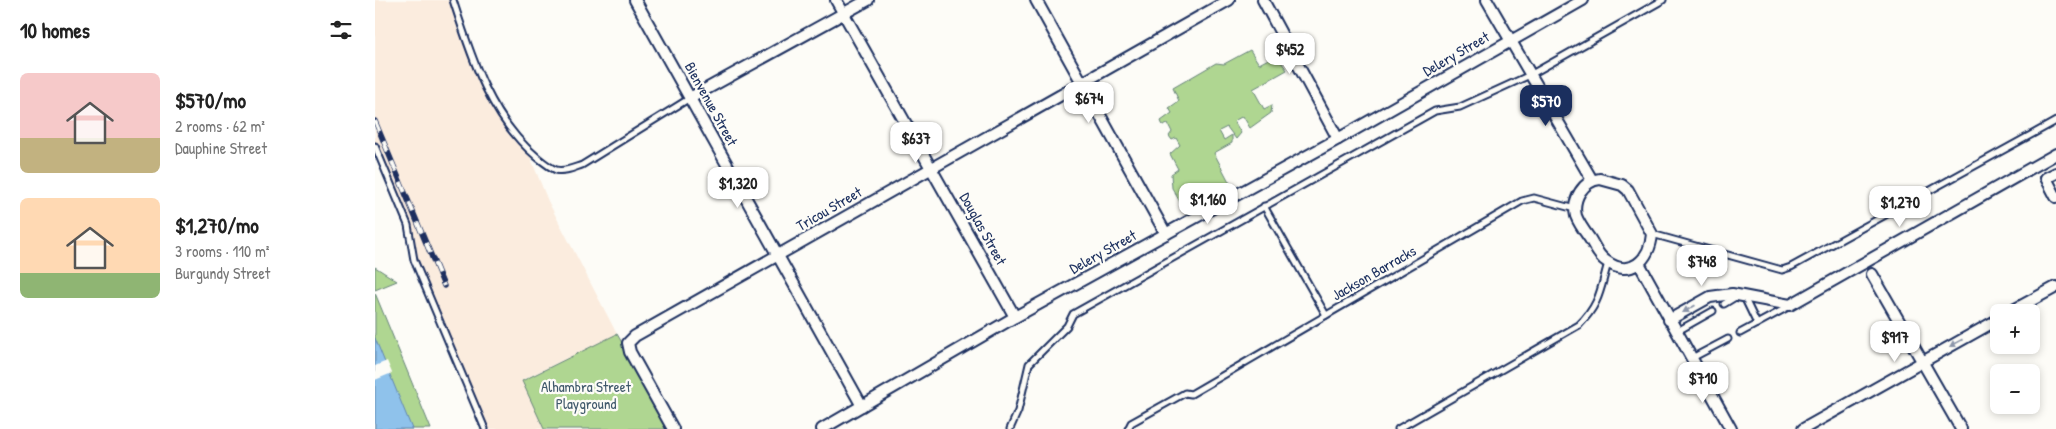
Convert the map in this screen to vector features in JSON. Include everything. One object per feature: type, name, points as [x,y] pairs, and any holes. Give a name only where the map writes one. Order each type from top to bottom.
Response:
[{"type":"street","name":"Bienvenue Street","points":[[635,0],[862,406]]},
{"type":"street","name":"Douglas Street","points":[[836,0],[1015,317]]},
{"type":"street","points":[[690,98],[868,0]]},
{"type":"street","points":[[1036,0],[1166,234]]},
{"type":"street","name":"Tricou Street","points":[[673,429],[630,352],[628,343],[641,332],[932,167],[1082,85],[1229,0]]},
{"type":"street","points":[[1263,0],[1338,139]]},
{"type":"street","points":[[1487,0],[1592,180]]},
{"type":"street","name":"Delery Street","points":[[822,429],[1015,317],[1338,139],[1583,0]]},
{"type":"street","points":[[1669,320],[1710,297],[1741,296],[1790,305],[2056,154]]},
{"type":"street","points":[[2056,173],[2046,178],[2056,197]]},
{"type":"street","points":[[1600,179],[1622,185],[1628,190],[1652,234],[1648,254],[1640,265],[1623,268],[1608,263],[1600,256],[1577,218],[1575,209],[1578,195],[1585,184],[1592,180],[1600,179]]},
{"type":"street","points":[[1640,265],[1731,429]]},
{"type":"street","points":[[1872,274],[1961,429]]},
{"type":"street","points":[[2025,304],[2056,287]]},
{"type":"street","points":[[1803,429],[1990,324]]},
{"type":"lane","points":[[453,0],[477,70],[492,102],[527,149],[555,170],[565,171],[581,165],[690,98]]},
{"type":"lane","points":[[1013,428],[1029,364],[1067,326],[1073,314],[1435,111],[1461,107],[1530,76],[1663,0]]},
{"type":"lane","points":[[1652,234],[1782,270],[1791,267],[2056,121]]},
{"type":"lane","points":[[375,146],[408,225],[414,260],[485,429]]},
{"type":"lane","name":"Jackson Barracks","points":[[1128,429],[1131,423],[1185,393],[1191,394],[1521,201],[1534,198],[1575,209]]},
{"type":"lane","points":[[1264,206],[1326,316]]},
{"type":"lane","points":[[1397,429],[1579,325],[1592,312],[1600,297],[1608,263]]},
{"type":"lane","points":[[1724,304],[1741,296],[1757,324]]},
{"type":"lane","points":[[1740,333],[1790,305]]},
{"type":"lane","points":[[1676,332],[1713,311]]},
{"type":"lane","points":[[1691,359],[1728,339]]},
{"type":"shaded area","points":[[375,0],[453,0],[492,101],[527,149],[548,201],[617,334],[522,380],[544,429],[483,429],[414,260],[408,225],[375,146]]},
{"type":"green space","points":[[1250,50],[1259,64],[1276,55],[1287,70],[1253,89],[1264,109],[1272,105],[1271,113],[1250,128],[1243,116],[1234,121],[1241,133],[1236,139],[1227,127],[1219,131],[1224,140],[1232,135],[1232,143],[1214,153],[1236,195],[1191,221],[1172,188],[1171,174],[1178,169],[1170,154],[1180,145],[1176,138],[1172,140],[1169,136],[1172,132],[1168,124],[1163,126],[1161,121],[1172,113],[1169,108],[1179,101],[1173,88],[1216,63],[1224,64]]},
{"type":"green space","points":[[375,267],[397,281],[375,290]]},
{"type":"green space","points":[[375,293],[431,429],[375,429]]},
{"type":"green space","name":"Alhambra Street Playground","points":[[617,334],[672,429],[544,429],[522,381]]},
{"type":"water","points":[[375,338],[412,429],[375,429]]},
{"type":"pier","points":[[387,361],[392,373],[375,380],[375,366]]},
{"type":"railway","points":[[375,121],[444,286]]}]
